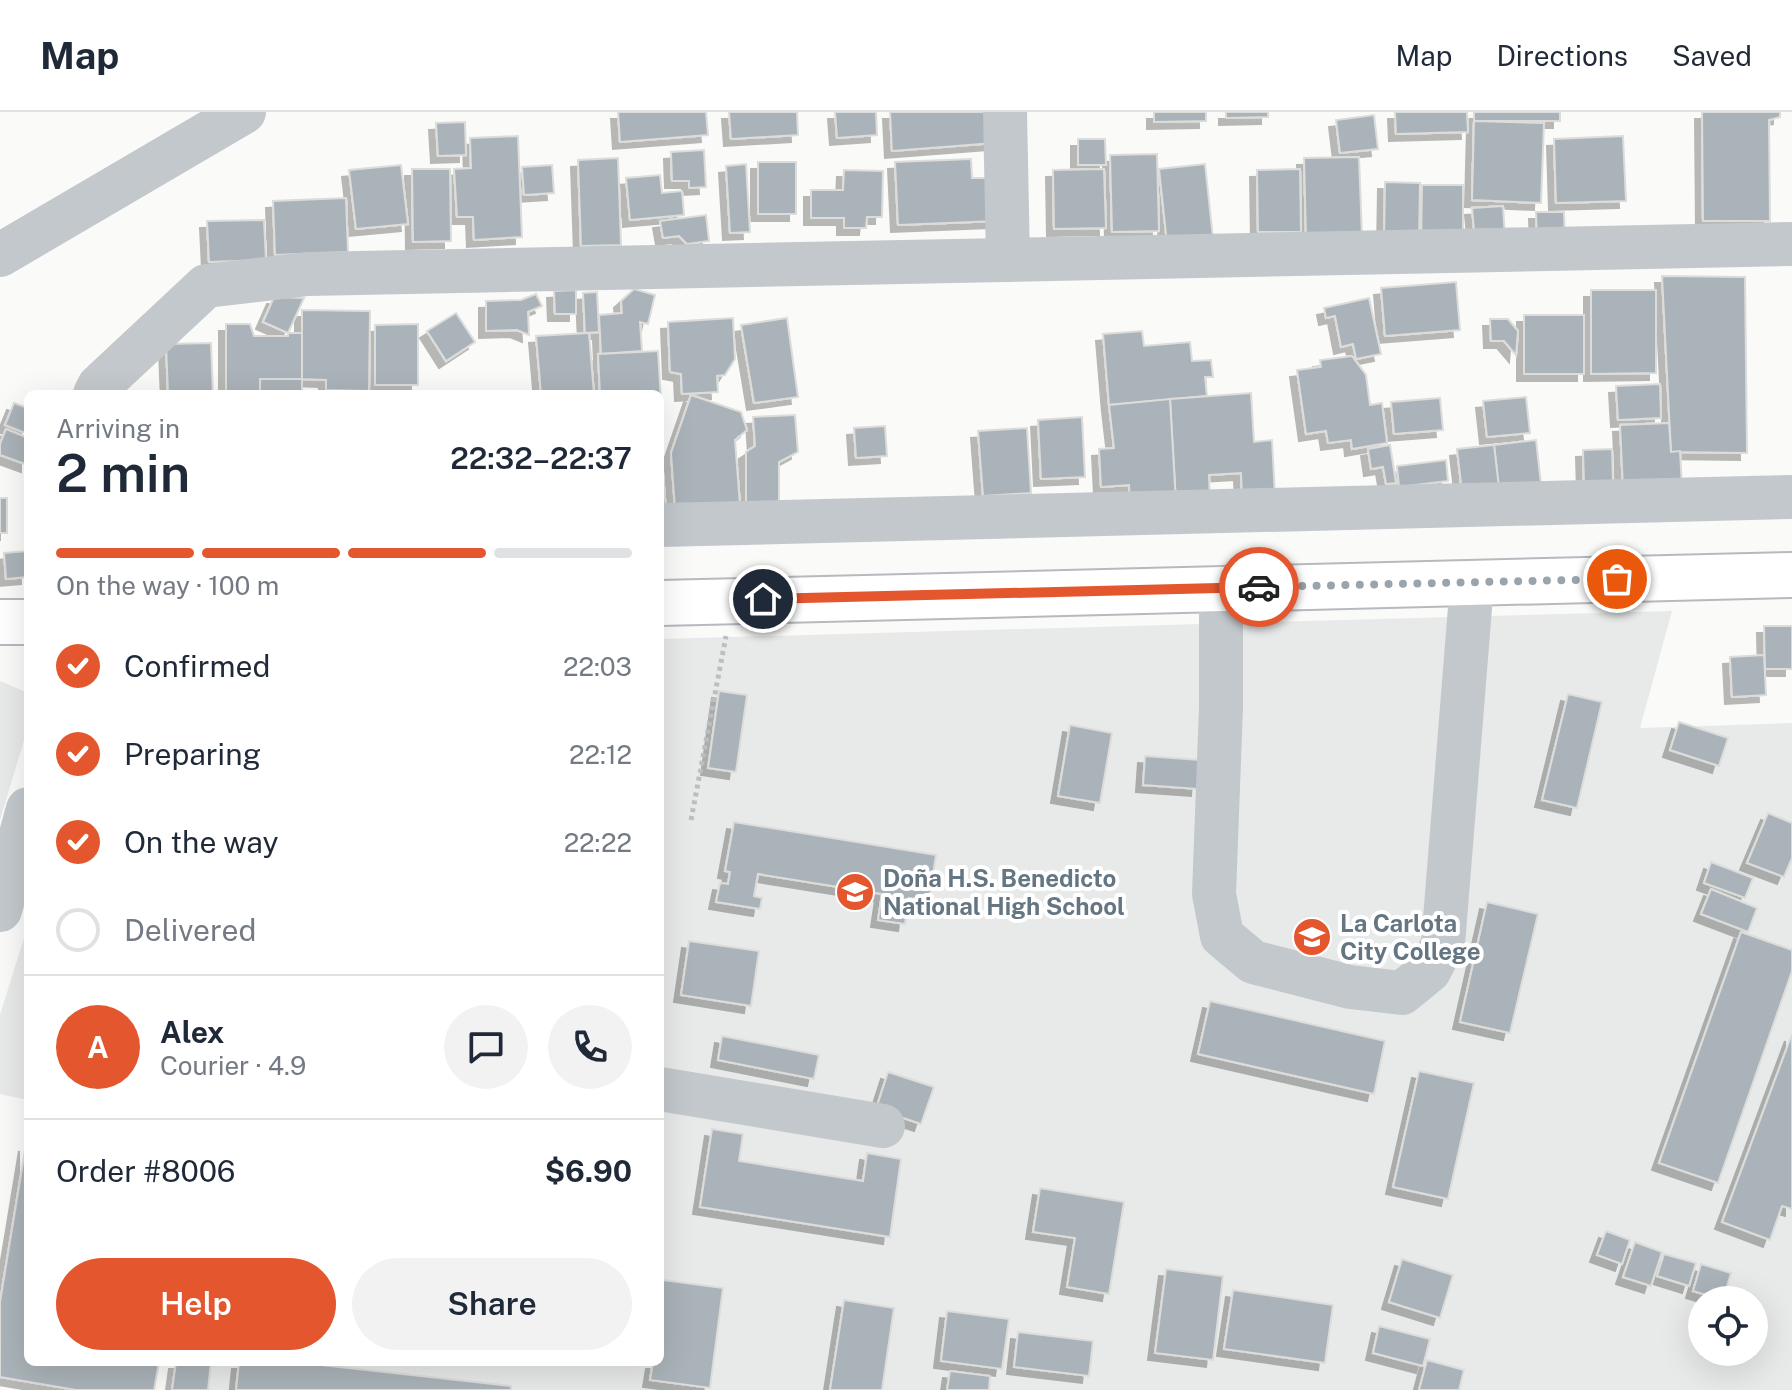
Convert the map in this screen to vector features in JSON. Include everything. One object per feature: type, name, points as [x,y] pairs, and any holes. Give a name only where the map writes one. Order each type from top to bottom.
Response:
[{"type":"main road","points":[[664,603],[1792,575]]},
{"type":"main road","points":[[0,622],[24,622]]},
{"type":"street","points":[[0,255],[244,112]]},
{"type":"street","points":[[1005,112],[1008,260]]},
{"type":"street","points":[[97,390],[206,286],[308,274],[1792,244]]},
{"type":"street","points":[[664,525],[1792,497]]},
{"type":"street","points":[[1221,588],[1221,707],[1214,894],[1222,936],[1253,962],[1350,987],[1402,993],[1429,971],[1443,944],[1472,583]]},
{"type":"street","points":[[0,910],[24,823]]},
{"type":"street","points":[[664,1090],[883,1126]]},
{"type":"path","points":[[691,820],[733,600]]},
{"type":"shaded area","points":[[1672,611],[1640,728],[1792,723],[1792,1390],[195,1390],[199,1366],[664,1366],[664,639]]},
{"type":"shaded area","points":[[0,681],[24,691],[24,740],[0,820]]},
{"type":"shaded area","points":[[24,938],[24,1099],[0,1094],[0,1015]]},
{"type":"building","points":[[618,112],[706,112],[708,135],[620,142]]},
{"type":"building","points":[[729,112],[797,112],[798,135],[731,139]]},
{"type":"building","points":[[835,112],[876,112],[877,135],[837,138]]},
{"type":"building","points":[[890,112],[992,112],[994,143],[892,151]]},
{"type":"building","points":[[1154,112],[1206,112],[1206,121],[1154,122]]},
{"type":"building","points":[[1226,112],[1268,112],[1268,117],[1226,118]]},
{"type":"building","points":[[1395,112],[1467,112],[1468,132],[1396,134]]},
{"type":"building","points":[[1474,112],[1560,112],[1560,121],[1474,121]]},
{"type":"building","points":[[1702,112],[1780,112],[1780,117],[1769,120],[1770,221],[1703,221]]},
{"type":"building","points":[[1374,115],[1378,149],[1340,153],[1336,120]]},
{"type":"building","points":[[1474,121],[1544,123],[1541,203],[1472,200]]},
{"type":"building","points":[[465,122],[466,155],[438,156],[436,123]]},
{"type":"building","points":[[518,136],[522,237],[474,240],[473,217],[457,217],[454,169],[471,168],[470,138]]},
{"type":"building","points":[[1623,136],[1626,201],[1556,203],[1554,139]]},
{"type":"building","points":[[1078,139],[1105,139],[1106,165],[1078,165]]},
{"type":"building","points":[[704,150],[706,187],[689,188],[689,181],[672,181],[671,152]]},
{"type":"building","points":[[1157,154],[1159,231],[1112,232],[1110,155]]},
{"type":"building","points":[[1359,157],[1362,236],[1306,237],[1304,158]]},
{"type":"building","points":[[618,158],[621,245],[581,246],[578,160]]},
{"type":"building","points":[[971,159],[972,178],[995,178],[997,221],[898,225],[895,162]]},
{"type":"building","points":[[758,162],[796,162],[796,214],[758,214]]},
{"type":"building","points":[[746,164],[750,232],[730,233],[726,166]]},
{"type":"building","points":[[1205,164],[1213,238],[1167,243],[1159,169]]},
{"type":"building","points":[[401,165],[408,224],[356,229],[349,170]]},
{"type":"building","points":[[552,165],[554,193],[524,195],[522,167]]},
{"type":"building","points":[[412,169],[450,169],[451,241],[413,242]]},
{"type":"building","points":[[1104,169],[1106,228],[1054,229],[1053,170]]},
{"type":"building","points":[[1300,169],[1301,232],[1258,232],[1257,170]]},
{"type":"building","points":[[844,170],[883,171],[882,217],[867,217],[866,228],[844,228],[844,218],[811,218],[811,190],[843,190]]},
{"type":"building","points":[[660,175],[662,193],[682,191],[684,215],[630,220],[626,178]]},
{"type":"building","points":[[1385,182],[1420,183],[1419,243],[1384,242]]},
{"type":"building","points":[[1422,185],[1463,185],[1463,235],[1421,246]]},
{"type":"building","points":[[346,198],[348,252],[275,255],[273,201]]},
{"type":"building","points":[[1503,206],[1505,238],[1475,240],[1472,208]]},
{"type":"building","points":[[1536,212],[1564,212],[1565,239],[1537,238]]},
{"type":"building","points":[[706,215],[709,241],[687,244],[679,236],[663,238],[660,221]]},
{"type":"building","points":[[264,220],[266,260],[209,262],[207,221]]},
{"type":"building","points":[[1662,276],[1745,277],[1747,453],[1671,452]]},
{"type":"building","points":[[1456,282],[1460,330],[1385,336],[1381,288]]},
{"type":"building","points":[[634,289],[655,295],[648,324],[640,322],[642,351],[601,354],[599,315],[622,313],[621,301]]},
{"type":"building","points":[[576,290],[576,314],[555,314],[554,291]]},
{"type":"building","points":[[1591,290],[1656,290],[1656,373],[1591,374]]},
{"type":"building","points":[[597,292],[599,332],[585,333],[583,293]]},
{"type":"building","points":[[536,294],[542,306],[528,312],[529,335],[517,330],[486,331],[486,301],[521,300]]},
{"type":"building","points":[[274,297],[304,298],[288,333],[263,322]]},
{"type":"building","points":[[1369,298],[1381,354],[1356,359],[1353,344],[1341,347],[1335,316],[1326,318],[1324,308]]},
{"type":"building","points":[[302,310],[370,311],[369,390],[326,390],[326,380],[302,379]]},
{"type":"building","points":[[456,313],[475,342],[446,361],[427,331]]},
{"type":"building","points":[[1524,315],[1584,315],[1584,374],[1524,374]]},
{"type":"building","points":[[733,318],[735,359],[725,375],[717,376],[718,392],[682,394],[681,374],[670,372],[668,322]]},
{"type":"building","points":[[787,318],[798,397],[754,403],[741,325]]},
{"type":"building","points":[[1490,319],[1508,319],[1518,331],[1516,355],[1504,341],[1491,341]]},
{"type":"building","points":[[226,324],[250,324],[254,336],[302,333],[302,379],[260,379],[260,390],[226,390]]},
{"type":"building","points":[[418,324],[418,385],[375,385],[375,325]]},
{"type":"building","points":[[1142,331],[1144,346],[1190,342],[1192,361],[1211,360],[1213,377],[1205,377],[1207,396],[1109,405],[1103,334]]},
{"type":"building","points":[[589,333],[594,390],[541,390],[536,336]]},
{"type":"building","points":[[211,343],[213,390],[168,390],[166,344]]},
{"type":"building","points":[[658,351],[660,390],[600,390],[598,354]]},
{"type":"building","points":[[1352,356],[1366,375],[1370,405],[1382,403],[1387,443],[1352,449],[1351,440],[1328,443],[1326,431],[1306,434],[1297,370],[1321,367],[1320,360]]},
{"type":"building","points":[[260,379],[302,379],[302,390],[260,390]]},
{"type":"building","points":[[1660,384],[1661,418],[1618,420],[1616,386]]},
{"type":"building","points":[[1251,393],[1254,442],[1272,440],[1275,496],[1242,497],[1241,473],[1209,475],[1210,501],[1176,503],[1170,399]]},
{"type":"building","points":[[691,395],[741,412],[747,430],[735,440],[740,505],[675,509],[671,453]]},
{"type":"building","points":[[1526,397],[1530,433],[1487,437],[1483,401]]},
{"type":"building","points":[[1440,398],[1443,430],[1394,434],[1391,402]]},
{"type":"building","points":[[1170,399],[1176,503],[1130,503],[1129,485],[1101,487],[1099,449],[1114,448],[1109,405]]},
{"type":"building","points":[[14,403],[24,407],[24,432],[5,425]]},
{"type":"building","points":[[795,415],[798,452],[779,462],[779,507],[746,507],[746,452],[755,446],[753,417]]},
{"type":"building","points":[[1082,417],[1085,477],[1041,479],[1038,420]]},
{"type":"building","points":[[1669,423],[1671,452],[1680,451],[1682,487],[1623,489],[1620,425]]},
{"type":"building","points":[[885,426],[887,456],[856,458],[854,428]]},
{"type":"building","points":[[1027,428],[1031,493],[983,496],[978,431]]},
{"type":"building","points":[[6,429],[24,436],[24,464],[0,455],[0,444]]},
{"type":"building","points":[[1536,440],[1541,484],[1499,488],[1494,445]]},
{"type":"building","points":[[1390,445],[1396,483],[1386,484],[1383,467],[1371,469],[1368,449]]},
{"type":"building","points":[[1494,445],[1499,488],[1462,492],[1457,449]]},
{"type":"building","points":[[1612,449],[1613,483],[1584,484],[1583,450]]},
{"type":"building","points":[[1446,460],[1448,481],[1399,487],[1397,466]]},
{"type":"building","points":[[0,498],[7,498],[7,533],[0,533]]},
{"type":"building","points":[[24,551],[24,577],[6,579],[4,553]]},
{"type":"building","points":[[1764,626],[1792,626],[1792,669],[1765,669]]},
{"type":"building","points":[[1764,655],[1766,695],[1732,697],[1730,657]]},
{"type":"building","points":[[719,691],[747,695],[736,772],[708,768]]},
{"type":"building","points":[[1568,694],[1602,702],[1577,808],[1542,800]]},
{"type":"building","points":[[1679,722],[1728,738],[1719,766],[1670,750]]},
{"type":"building","points":[[1070,725],[1112,733],[1100,803],[1058,796]]},
{"type":"building","points":[[1145,756],[1200,760],[1198,789],[1143,785]]},
{"type":"building","points":[[1768,813],[1792,823],[1792,858],[1784,877],[1747,863]]},
{"type":"building","points":[[734,822],[936,855],[929,901],[909,898],[905,924],[878,920],[882,894],[758,874],[754,896],[762,898],[760,909],[716,902],[720,883],[728,884],[730,872],[725,871]]},
{"type":"building","points":[[1711,862],[1753,878],[1745,898],[1704,883]]},
{"type":"building","points":[[1711,889],[1757,908],[1748,932],[1701,914]]},
{"type":"building","points":[[1487,902],[1538,914],[1510,1033],[1460,1022]]},
{"type":"building","points":[[1741,932],[1792,950],[1792,971],[1718,1183],[1659,1163]]},
{"type":"building","points":[[689,941],[759,951],[751,1006],[681,995]]},
{"type":"building","points":[[1210,1001],[1385,1041],[1374,1094],[1198,1054]]},
{"type":"building","points":[[1792,1034],[1792,1209],[1782,1206],[1770,1240],[1722,1222]]},
{"type":"building","points":[[722,1036],[819,1055],[814,1079],[718,1060]]},
{"type":"building","points":[[1419,1071],[1474,1083],[1448,1199],[1393,1187]]},
{"type":"building","points":[[888,1072],[934,1087],[921,1124],[876,1109]]},
{"type":"building","points":[[712,1129],[743,1134],[739,1161],[863,1181],[867,1153],[901,1159],[890,1237],[700,1207]]},
{"type":"building","points":[[24,1156],[24,1366],[158,1366],[154,1390],[76,1390],[0,1377],[0,1302]]},
{"type":"building","points":[[1040,1188],[1124,1202],[1109,1294],[1067,1287],[1075,1238],[1033,1232]]},
{"type":"building","points":[[1606,1231],[1630,1240],[1622,1264],[1597,1255]]},
{"type":"building","points":[[1635,1242],[1662,1252],[1651,1286],[1623,1277]]},
{"type":"building","points":[[1664,1254],[1696,1263],[1689,1286],[1657,1276]]},
{"type":"building","points":[[1402,1259],[1453,1275],[1440,1318],[1389,1302]]},
{"type":"building","points":[[1701,1264],[1731,1273],[1727,1286],[1694,1286]]},
{"type":"building","points":[[1166,1269],[1223,1276],[1213,1360],[1155,1353]]},
{"type":"building","points":[[664,1280],[723,1288],[710,1388],[650,1380],[652,1366],[664,1366]]},
{"type":"building","points":[[1233,1290],[1333,1305],[1325,1363],[1224,1349]]},
{"type":"building","points":[[844,1300],[894,1308],[882,1390],[830,1390]]},
{"type":"building","points":[[947,1311],[1009,1319],[1002,1369],[941,1361]]},
{"type":"building","points":[[1379,1326],[1430,1339],[1423,1366],[1373,1353]]},
{"type":"building","points":[[1018,1332],[1093,1341],[1089,1376],[1014,1367]]},
{"type":"building","points":[[1427,1360],[1464,1370],[1459,1390],[1419,1390]]},
{"type":"building","points":[[175,1366],[211,1366],[208,1390],[172,1390]]},
{"type":"building","points":[[239,1366],[330,1366],[511,1386],[511,1390],[236,1390]]},
{"type":"building","points":[[950,1371],[990,1376],[989,1390],[947,1390]]},
{"type":"way so far","points":[[1259,587],[1617,579]]},
{"type":"place","name":"Doña H.S. Benedicto National High School","points":[[855,892]]},
{"type":"place","name":"La Carlota City College","points":[[1312,937]]},
{"type":"route","points":[[763,599],[1259,587]]}]
